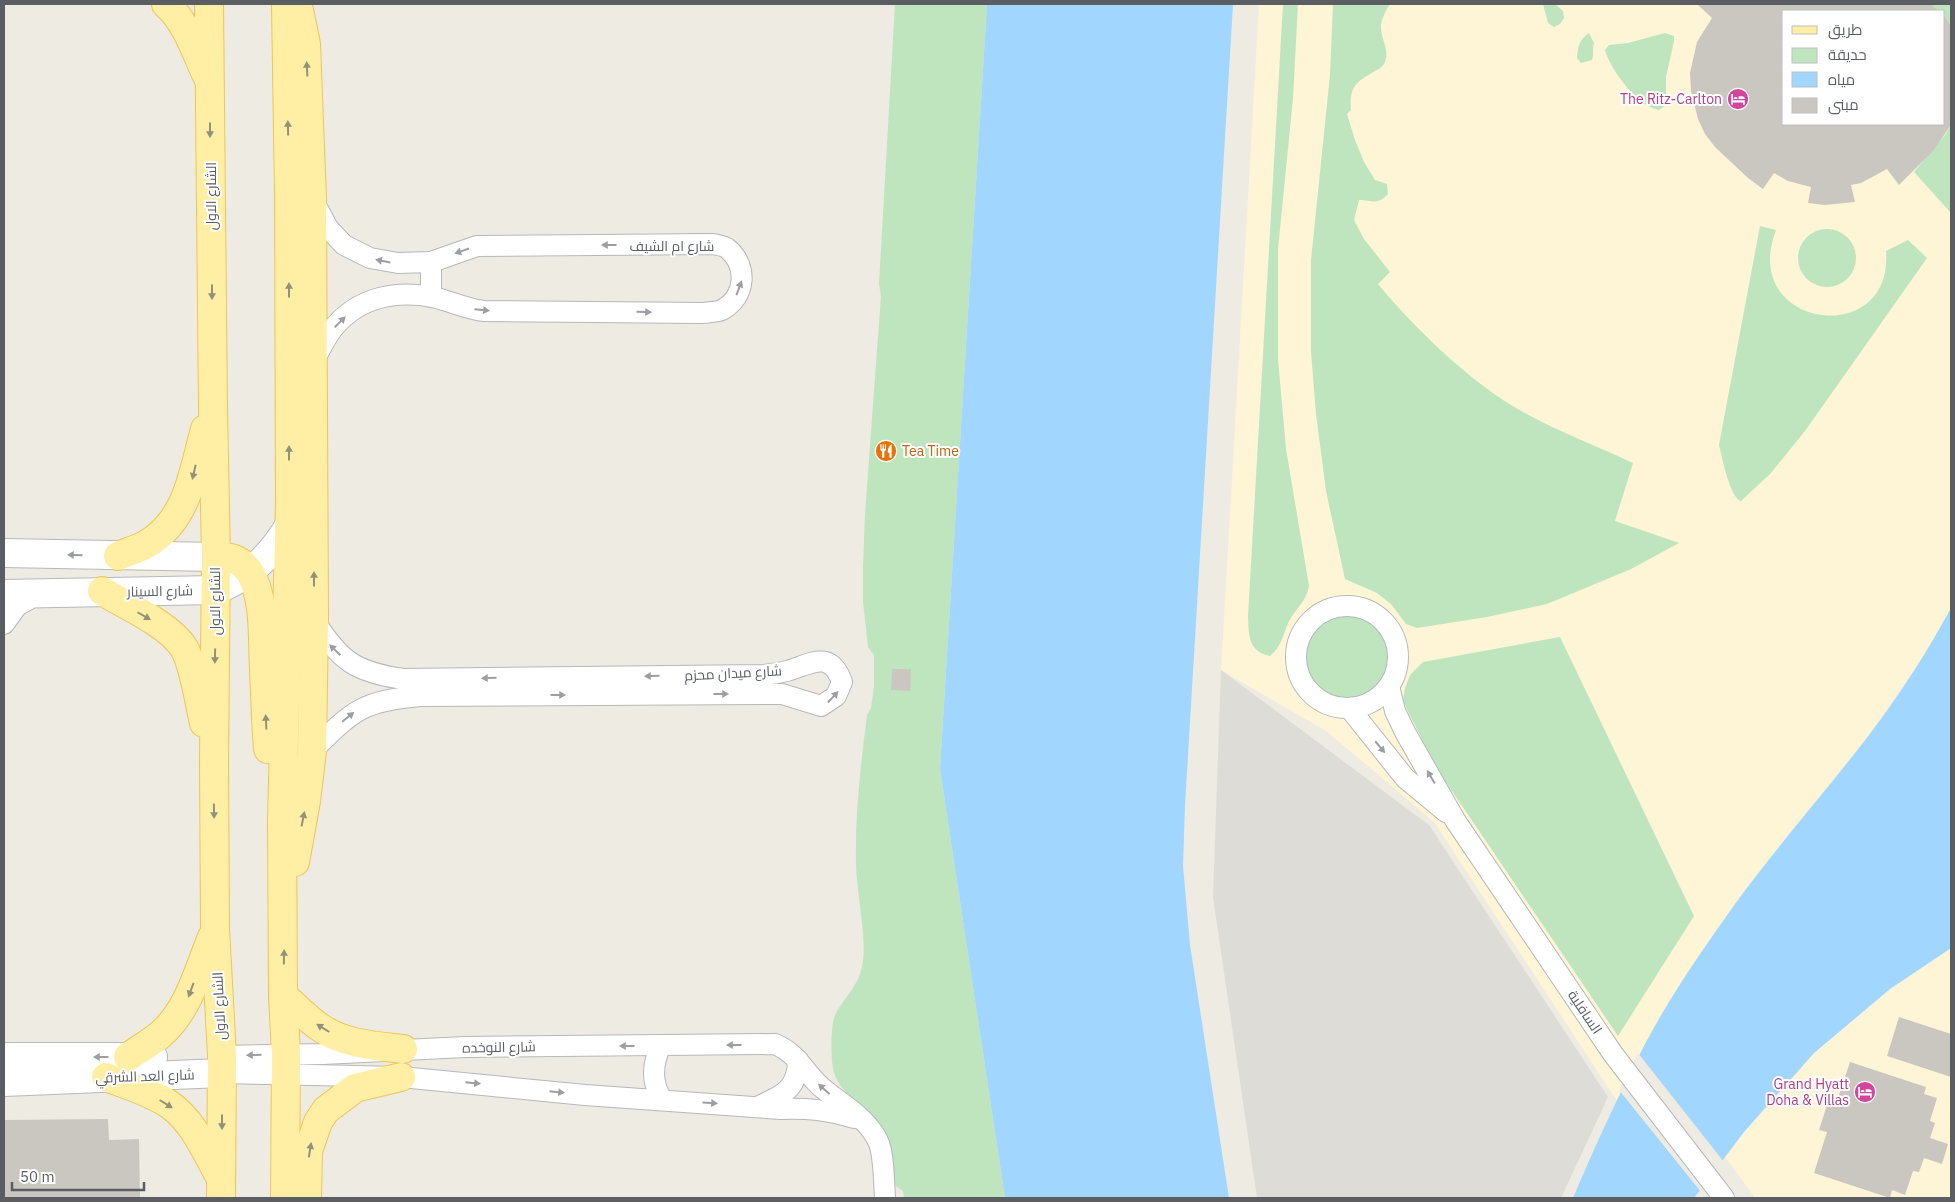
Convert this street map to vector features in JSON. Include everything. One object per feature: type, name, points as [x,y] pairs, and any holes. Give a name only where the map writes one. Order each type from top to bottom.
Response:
[{"type":"main road","points":[[166,4],[171,8],[183,26],[210,81]]},
{"type":"main road","name":"الشارع الاول","points":[[210,4],[216,556],[215,928],[222,1065],[221,1189]]},
{"type":"main road","points":[[285,1198],[286,1064],[283,995],[282,822],[289,526],[289,196],[286,4]]},
{"type":"main road","points":[[284,919],[306,801],[312,751],[314,620],[312,199],[306,44],[297,4]]},
{"type":"main road","points":[[118,556],[147,544],[176,518],[191,485],[205,427],[213,409]]},
{"type":"main road","points":[[216,556],[239,561],[250,573],[257,593],[262,615],[269,775],[282,822]]},
{"type":"main road","points":[[102,591],[162,626],[184,648],[214,762]]},
{"type":"main road","points":[[128,1057],[160,1035],[179,1015],[188,999],[215,928]]},
{"type":"main road","points":[[283,995],[321,1028],[338,1036],[367,1044],[403,1050]]},
{"type":"main road","points":[[106,1076],[163,1102],[183,1117],[194,1131],[221,1189]]},
{"type":"main road","points":[[307,1198],[308,1151],[313,1133],[326,1110],[356,1088],[401,1077]]},
{"type":"street","name":"شارع ام الشيف","points":[[312,199],[328,228],[344,245],[382,262],[398,264],[431,262],[477,246],[714,244],[727,248],[736,259],[743,275],[741,287],[734,301],[722,310],[703,313],[484,311],[431,297],[400,294],[379,297],[351,311],[334,327],[313,362]]},
{"type":"street","points":[[431,262],[431,297]]},
{"type":"street","name":"شارع السينار","points":[[4,594],[216,590],[250,573],[266,559],[279,543],[289,526]]},
{"type":"street","points":[[4,553],[216,556]]},
{"type":"street","points":[[4,624],[17,606],[38,594]]},
{"type":"street","points":[[1334,607],[1358,607],[1369,610],[1387,625],[1393,635],[1398,655],[1396,671],[1389,686],[1382,695],[1372,702],[1350,709],[1332,707],[1316,699],[1301,680],[1297,669],[1295,656],[1297,643],[1303,630],[1311,620],[1322,612],[1334,607]]},
{"type":"street","name":"شارع ميدان محزم","points":[[312,751],[346,718],[359,709],[375,702],[394,698],[430,696],[782,694],[821,706],[836,696],[842,682],[839,674],[831,665],[814,661],[788,671],[763,675],[403,680],[380,676],[361,669],[345,659],[330,646],[314,620]]},
{"type":"street","name":"السافلية","points":[[1389,686],[1395,711],[1404,732],[1455,820],[1613,1054],[1723,1196]]},
{"type":"street","name":"السافلية","points":[[1350,709],[1405,778],[1455,820]]},
{"type":"street","name":"شارع النوخده","points":[[286,1064],[403,1050],[465,1047],[776,1044],[788,1050],[798,1060]]},
{"type":"street","points":[[661,1045],[655,1059],[653,1080],[656,1091],[662,1100]]},
{"type":"street","name":"شارع العد الشرقي","points":[[4,1057],[128,1057],[222,1065]]},
{"type":"street","points":[[757,1107],[778,1098],[791,1086],[798,1069],[798,1060]]},
{"type":"street","points":[[798,1060],[818,1084],[861,1120],[878,1142],[886,1198]]},
{"type":"street","points":[[286,1064],[585,1095],[781,1109],[808,1108],[828,1110],[861,1120]]},
{"type":"street","name":"شارع العد الشرقي","points":[[4,1082],[106,1076],[222,1065],[286,1064]]},
{"type":"shaded area","points":[[1259,4],[1951,4],[1951,608],[1932,644],[1870,734],[1788,835],[1736,904],[1682,981],[1646,1043],[1617,1101],[1434,822],[1326,731],[1221,670]]},
{"type":"shaded area","points":[[1221,670],[1429,825],[1608,1097],[1561,1198],[1257,1198],[1213,897]]},
{"type":"shaded area","name":"Grand Hyatt Doha & Villas","points":[[1951,948],[1951,1198],[1755,1198],[1725,1157],[1744,1132],[1814,1053],[1890,989]]},
{"type":"green space","points":[[895,4],[987,4],[940,769],[1005,1198],[904,1198],[903,1191],[894,1185],[890,1150],[883,1130],[871,1114],[842,1087],[836,1079],[832,1064],[831,1041],[834,1018],[858,980],[862,967],[864,943],[857,874],[856,825],[867,715],[871,708],[874,686],[874,655],[868,647],[863,602],[863,567],[865,514],[881,296],[879,284]]},
{"type":"green space","points":[[1283,4],[1298,4],[1293,98],[1278,249],[1278,359],[1286,449],[1309,586],[1308,592],[1289,621],[1280,644],[1270,656],[1257,650],[1251,642],[1248,617]]},
{"type":"green space","points":[[1333,4],[1390,4],[1384,14],[1381,25],[1386,59],[1379,69],[1355,85],[1351,95],[1351,110],[1347,114],[1364,162],[1375,180],[1387,184],[1388,194],[1380,200],[1374,202],[1359,200],[1354,220],[1364,239],[1390,272],[1378,284],[1452,361],[1503,400],[1550,426],[1633,463],[1615,521],[1679,543],[1631,569],[1547,604],[1487,617],[1417,628],[1406,624],[1391,604],[1377,593],[1345,579],[1326,491],[1316,414],[1311,352],[1311,260],[1330,75]]},
{"type":"green space","points":[[1543,4],[1555,4],[1563,11],[1564,18],[1560,24],[1554,27],[1548,23]]},
{"type":"green space","points":[[1934,4],[1951,4],[1951,26],[1945,17],[1945,10],[1938,10],[1933,6]]},
{"type":"green space","points":[[1589,33],[1594,43],[1593,58],[1581,63],[1577,58],[1579,47],[1583,38]]},
{"type":"green space","points":[[1665,33],[1674,36],[1674,41],[1666,77],[1666,105],[1659,110],[1642,102],[1634,95],[1619,77],[1605,50],[1609,45],[1628,43]]},
{"type":"green space","points":[[1951,125],[1951,213],[1914,172]]},
{"type":"green space","points":[[1760,226],[1776,230],[1770,263],[1778,289],[1796,306],[1820,315],[1845,314],[1867,303],[1882,283],[1886,251],[1908,240],[1927,258],[1805,431],[1770,474],[1741,501],[1733,493],[1719,445]]},
{"type":"green space","points":[[1827,229],[1838,231],[1851,242],[1856,258],[1854,269],[1843,282],[1827,287],[1816,285],[1803,274],[1798,258],[1800,247],[1811,234]]},
{"type":"green space","points":[[1346,615],[1362,618],[1376,627],[1385,641],[1388,657],[1385,673],[1376,687],[1362,696],[1346,699],[1330,696],[1316,687],[1307,673],[1304,657],[1307,641],[1316,627],[1330,618]]},
{"type":"green space","points":[[1560,637],[1694,916],[1618,1036],[1435,766],[1403,701],[1410,675],[1423,662]]},
{"type":"water","points":[[987,4],[1233,4],[1185,805],[1183,866],[1190,945],[1229,1198],[1005,1198],[940,769]]},
{"type":"water","points":[[1951,608],[1951,948],[1890,989],[1814,1053],[1744,1132],[1694,1198],[1573,1198],[1626,1082],[1676,990],[1751,882],[1853,756],[1892,704],[1923,657]]},
{"type":"pier","points":[[1638,1053],[1724,1162],[1701,1192],[1619,1090]]},
{"type":"building","name":"The Ritz-Carlton","points":[[1934,4],[1933,6],[1938,10],[1782,10],[1782,125],[1945,125],[1945,17],[1951,26],[1951,125],[1933,151],[1899,185],[1887,169],[1861,183],[1851,185],[1855,202],[1825,205],[1808,203],[1811,187],[1788,181],[1774,173],[1763,189],[1748,178],[1715,147],[1705,134],[1698,119],[1691,91],[1690,73],[1697,42],[1712,18],[1698,5]]},
{"type":"building","name":"Tea Time","points":[[884,443],[894,446],[888,459],[879,455]]},
{"type":"building","points":[[892,669],[911,669],[910,691],[891,690]]},
{"type":"building","points":[[1899,1017],[1951,1034],[1951,1077],[1887,1056]]},
{"type":"building","points":[[1850,1062],[1926,1087],[1924,1094],[1937,1098],[1930,1121],[1935,1123],[1930,1138],[1948,1144],[1942,1164],[1924,1158],[1919,1172],[1913,1171],[1905,1195],[1892,1190],[1890,1198],[1814,1173],[1827,1132],[1819,1130],[1829,1099],[1837,1101]]},
{"type":"building","points":[[108,1119],[109,1140],[139,1139],[140,1198],[4,1198],[5,1120]]},
{"type":"place","name":"The Ritz-Carlton","points":[[1738,99]]},
{"type":"place","name":"Tea Time","points":[[886,451]]},
{"type":"place","name":"Grand Hyatt Doha & Villas","points":[[1865,1092]]}]
